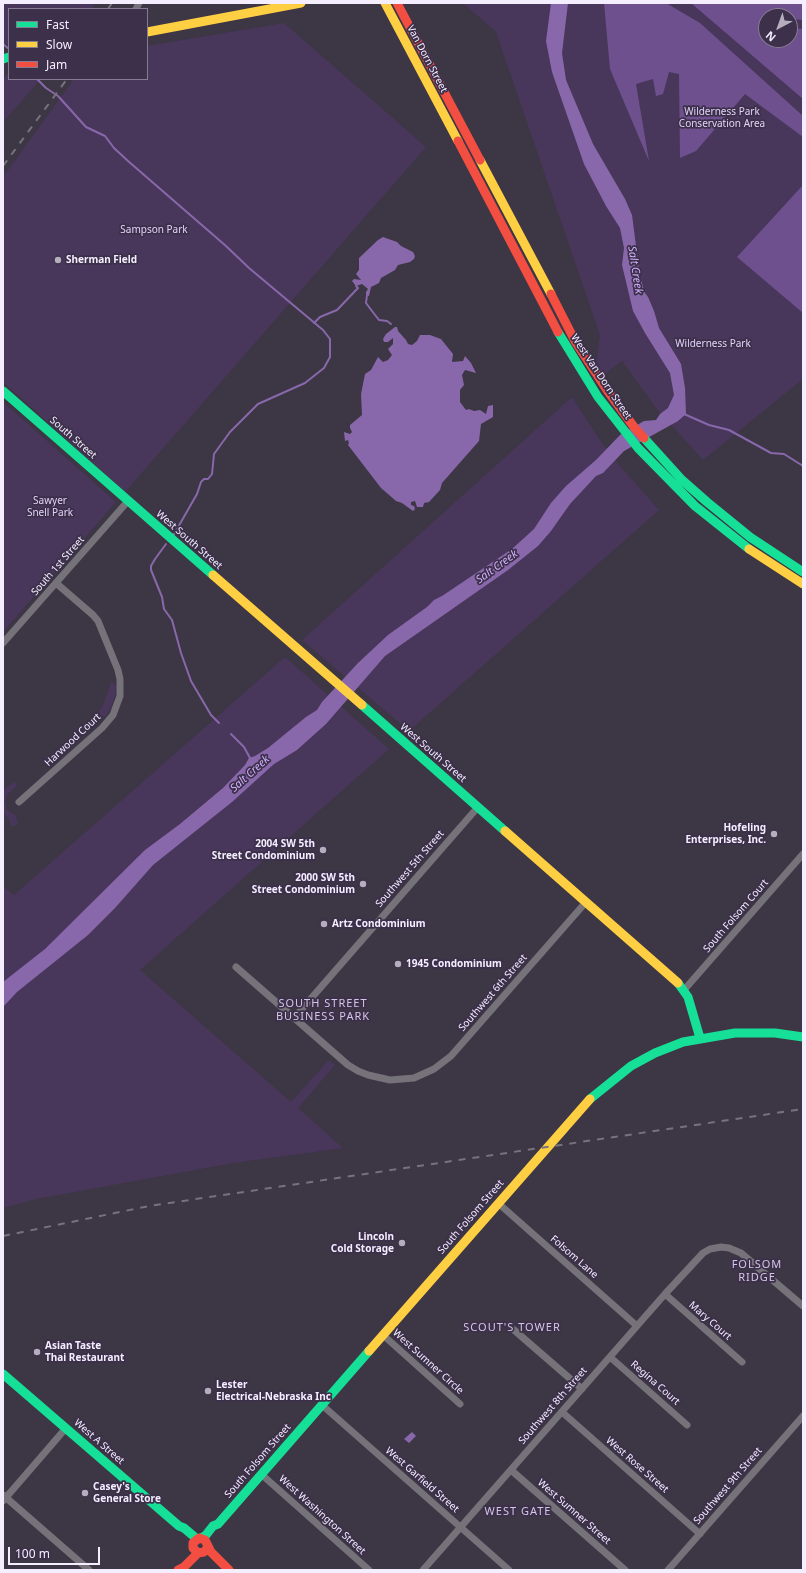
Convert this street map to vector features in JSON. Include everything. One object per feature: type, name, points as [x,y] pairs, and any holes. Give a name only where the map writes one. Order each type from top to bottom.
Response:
[{"type":"main road","points":[[148,32],[301,3]]},
{"type":"main road","name":"Van Dorn Street","points":[[386,3],[450,125]]},
{"type":"main road","name":"Van Dorn Street","points":[[397,3],[457,116]]},
{"type":"main road","name":"West Van Dorn Street","points":[[457,116],[575,341],[607,390],[634,427],[671,469],[728,520],[803,572]]},
{"type":"main road","name":"West Van Dorn Street","points":[[450,125],[559,334],[598,397],[620,427],[660,472],[694,506],[735,539],[776,568],[803,584]]},
{"type":"main road","name":"South Street","points":[[3,391],[128,501]]},
{"type":"main road","name":"West South Street","points":[[128,501],[678,981],[684,990],[692,1010],[700,1038]]},
{"type":"main road","name":"South Folsom Street","points":[[178,1570],[184,1567],[200,1545],[217,1529],[218,1524],[261,1474],[586,1102],[601,1089],[621,1073],[648,1056],[676,1045],[700,1038],[720,1034],[753,1032],[803,1037]]},
{"type":"main road","name":"West A Street","points":[[3,1374],[179,1526],[181,1531],[200,1545],[216,1563],[226,1567]]},
{"type":"street","name":"South 1st Street","points":[[3,643],[128,501]]},
{"type":"street","name":"Harwood Court","points":[[19,802],[102,728],[113,715],[120,696],[120,679],[118,670],[98,621],[56,582]]},
{"type":"street","name":"Southwest 5th Street","points":[[294,1018],[478,807]]},
{"type":"street","name":"South Folsom Court","points":[[684,990],[803,854]]},
{"type":"street","name":"Southwest 6th Street","points":[[294,1018],[348,1065],[358,1071],[379,1078],[403,1080],[424,1074],[439,1066],[451,1056],[586,902]]},
{"type":"street","points":[[236,967],[294,1018]]},
{"type":"street","name":"Folsom Lane","points":[[498,1203],[637,1326]]},
{"type":"street","name":"Southwest 8th Street","points":[[423,1570],[703,1252],[722,1247],[741,1252],[803,1306]]},
{"type":"street","name":"Mary Court","points":[[665,1294],[742,1362]]},
{"type":"street","points":[[514,1330],[582,1389]]},
{"type":"street","name":"West Sumner Circle","points":[[383,1335],[460,1404]]},
{"type":"street","name":"Regina Court","points":[[610,1357],[687,1425]]},
{"type":"street","name":"West Garfield Street","points":[[322,1405],[508,1570]]},
{"type":"street","name":"West Rose Street","points":[[562,1412],[700,1534]]},
{"type":"street","name":"Southwest 9th Street","points":[[668,1570],[803,1416]]},
{"type":"street","points":[[66,1428],[4,1498],[90,1570]]},
{"type":"street","name":"West Sumner Street","points":[[511,1470],[625,1570]]},
{"type":"street","name":"West Washington Street","points":[[261,1474],[369,1570]]},
{"type":"green space","points":[[3,3],[95,3],[92,8],[8,8],[8,45],[3,41]]},
{"type":"green space","name":"Wilderness Park","points":[[463,3],[803,3],[803,379],[703,460],[657,409],[622,361],[594,382],[600,335],[496,32]]},
{"type":"green space","name":"Wilderness Park Conservation Area","points":[[604,3],[666,3],[700,23],[803,116],[803,137],[745,94],[696,151],[680,158],[679,74],[669,72],[663,94],[656,96],[653,79],[636,84],[649,161],[610,69]]},
{"type":"green space","points":[[691,3],[803,3],[803,20],[798,20],[798,8],[758,8],[758,48],[798,48],[798,28],[803,29],[803,99]]},
{"type":"green space","name":"Sampson Park","points":[[284,23],[426,147],[125,492],[3,382],[3,177],[73,80],[148,80],[148,46]]},
{"type":"green space","points":[[8,73],[8,80],[40,80],[3,122],[3,78]]},
{"type":"green space","points":[[803,185],[803,313],[737,257]]},
{"type":"green space","points":[[572,397],[599,439],[619,465],[659,510],[409,731],[302,640]]},
{"type":"green space","name":"Sawyer Snell Park","points":[[3,402],[116,502],[3,632]]},
{"type":"green space","points":[[285,657],[389,749],[140,970],[291,1102],[329,1060],[335,1065],[298,1108],[343,1148],[233,1163],[36,1199],[3,1208],[3,886],[14,895]]},
{"type":"green space","points":[[111,682],[116,686],[115,697],[106,716],[102,717],[99,712],[104,703]]},
{"type":"green space","points":[[16,782],[17,786],[8,794],[5,800],[7,810],[16,816],[17,820],[18,825],[11,826],[9,819],[3,813],[3,792],[8,786]]},
{"type":"water","name":"Salt Creek","points":[[551,3],[568,3],[562,53],[566,80],[593,144],[625,199],[632,215],[640,277],[645,293],[654,311],[659,328],[681,364],[685,388],[686,414],[678,421],[624,451],[603,473],[596,476],[570,504],[551,531],[538,546],[508,570],[385,656],[326,724],[297,750],[274,764],[232,802],[153,865],[115,908],[88,935],[17,992],[3,1007],[3,982],[45,949],[145,850],[180,824],[223,788],[245,765],[249,758],[268,748],[306,717],[317,710],[322,702],[358,663],[388,635],[427,607],[434,600],[512,549],[534,529],[551,503],[566,486],[596,460],[620,435],[644,421],[656,420],[660,414],[668,408],[674,395],[670,373],[633,311],[622,265],[624,248],[620,228],[606,206],[584,164],[552,72],[546,41]]},
{"type":"water","points":[[383,237],[397,242],[401,246],[413,252],[415,256],[410,262],[398,265],[395,270],[381,278],[379,283],[371,287],[369,296],[366,295],[368,289],[362,284],[356,286],[352,281],[354,279],[361,280],[356,274],[359,270],[359,258]]},
{"type":"water","points":[[397,327],[398,331],[408,344],[412,345],[417,341],[420,335],[430,335],[441,339],[453,354],[452,362],[463,361],[465,356],[471,363],[476,373],[465,370],[462,375],[464,385],[460,390],[460,402],[466,410],[480,410],[486,414],[488,406],[493,405],[493,417],[481,424],[479,441],[442,483],[440,490],[429,502],[424,503],[423,507],[417,507],[415,501],[411,502],[411,505],[414,506],[415,509],[413,511],[402,503],[396,501],[381,488],[348,445],[348,440],[345,441],[344,432],[350,434],[352,432],[350,425],[362,415],[361,394],[365,374],[371,370],[378,357],[383,362],[388,360],[392,355],[388,349],[393,344],[393,338],[388,342],[384,342],[383,339],[386,334]]},
{"type":"water","points":[[412,1432],[416,1436],[409,1443],[404,1439]]},
{"type":"waterway","points":[[3,44],[8,48]]},
{"type":"waterway","points":[[38,80],[46,88],[58,96],[86,127],[105,136],[114,148],[128,161],[226,246],[249,268],[323,330],[330,339],[330,357],[324,368],[305,383],[258,404],[230,432],[214,454],[212,474],[208,479],[204,479],[201,482],[197,494],[173,536]]},
{"type":"waterway","points":[[314,323],[320,317],[337,310],[358,288],[356,286]]},
{"type":"waterway","points":[[367,295],[366,303],[379,320],[387,321],[391,324]]},
{"type":"waterway","points":[[684,414],[709,425],[729,430],[771,453],[784,454],[803,466]]},
{"type":"waterway","points":[[166,544],[155,559],[151,566],[151,570],[162,597],[164,609],[172,620],[181,653],[191,681],[211,715],[219,723]]},
{"type":"waterway","name":"Salt Creek","points":[[231,734],[244,747],[250,758]]},
{"type":"railway","points":[[109,8],[112,3]]},
{"type":"railway","points":[[3,166],[66,80]]},
{"type":"railway","points":[[3,1236],[149,1206],[803,1109]]},
{"type":"traffic: fast","points":[[3,59],[8,57]]},
{"type":"traffic: fast","points":[[558,332],[598,397],[638,448],[695,506],[749,549]]},
{"type":"traffic: fast","points":[[3,391],[213,575]]},
{"type":"traffic: fast","points":[[644,438],[682,480],[707,502],[750,537],[803,572]]},
{"type":"traffic: fast","points":[[362,705],[505,831]]},
{"type":"traffic: fast","points":[[678,983],[688,997],[700,1038]]},
{"type":"traffic: fast","points":[[590,1099],[631,1066],[655,1053],[683,1042],[735,1033],[775,1033],[803,1037]]},
{"type":"traffic: fast","points":[[201,1538],[206,1535],[213,1526],[218,1524],[369,1351]]},
{"type":"traffic: fast","points":[[3,1374],[179,1526],[184,1528],[197,1539]]},
{"type":"traffic: slow","points":[[148,32],[301,3]]},
{"type":"traffic: slow","points":[[385,3],[458,141]]},
{"type":"traffic: slow","points":[[480,160],[551,294]]},
{"type":"traffic: slow","points":[[749,549],[803,584]]},
{"type":"traffic: slow","points":[[213,575],[362,705]]},
{"type":"traffic: slow","points":[[505,831],[678,983]]},
{"type":"traffic: slow","points":[[369,1351],[590,1099]]},
{"type":"traffic: jam","points":[[397,3],[480,160]]},
{"type":"traffic: jam","points":[[458,141],[558,332]]},
{"type":"traffic: jam","points":[[551,294],[575,341],[607,390],[634,427],[644,438]]},
{"type":"traffic: jam","points":[[208,1547],[204,1552],[198,1553],[193,1548],[193,1543],[199,1538],[205,1540],[211,1552],[229,1570]]},
{"type":"traffic: jam","points":[[178,1570],[184,1567],[198,1553]]},
{"type":"place","name":"Sherman Field","points":[[58,260]]},
{"type":"place","name":"Hofeling Enterprises, Inc.","points":[[774,834]]},
{"type":"place","name":"2004 SW 5th Street Condominium","points":[[323,850]]},
{"type":"place","name":"2000 SW 5th Street Condominium","points":[[363,884]]},
{"type":"place","name":"Artz Condominium","points":[[324,924]]},
{"type":"place","name":"1945 Condominium","points":[[398,964]]},
{"type":"place","name":"Lincoln Cold Storage","points":[[402,1243]]},
{"type":"place","name":"Asian Taste Thai Restaurant","points":[[37,1352]]},
{"type":"place","name":"Lester Electrical-Nebraska Inc","points":[[208,1391]]},
{"type":"place","name":"Casey's General Store","points":[[85,1493]]},
{"type":"district","name":"SOUTH STREET BUSINESS PARK","points":[[323,1010]]},
{"type":"district","name":"FOLSOM RIDGE","points":[[757,1271]]},
{"type":"district","name":"SCOUT'S TOWER","points":[[512,1328]]},
{"type":"district","name":"WEST GATE","points":[[518,1512]]}]
